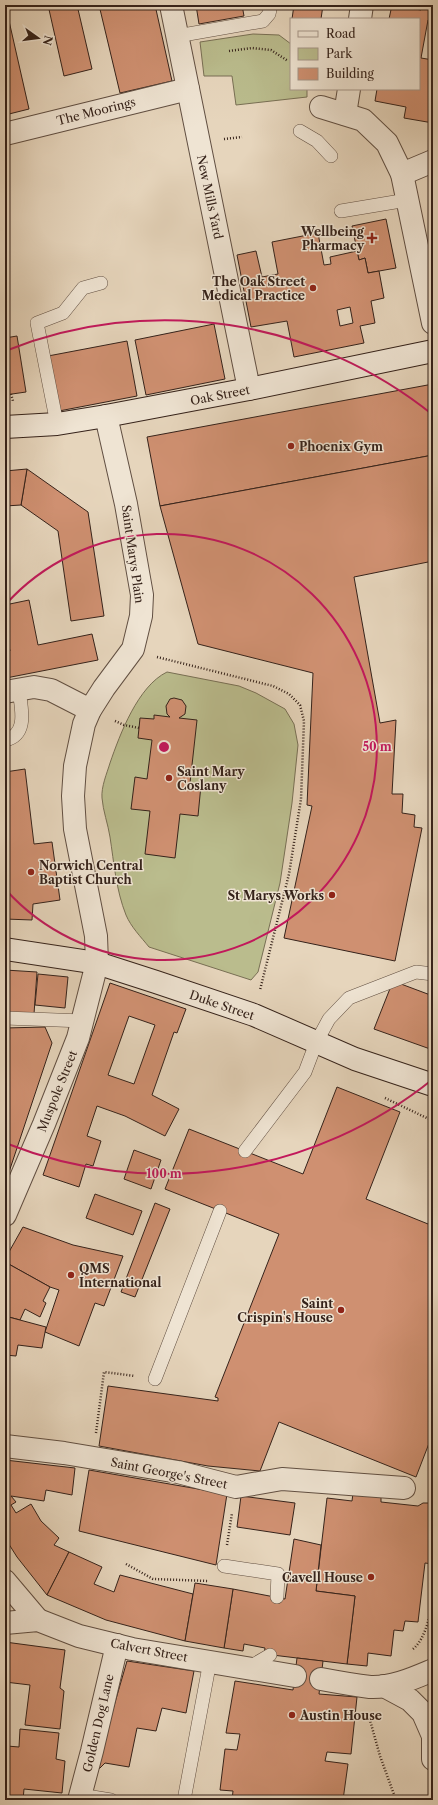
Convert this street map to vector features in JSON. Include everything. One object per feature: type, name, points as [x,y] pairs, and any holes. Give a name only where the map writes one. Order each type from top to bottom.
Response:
[{"type":"street","name":"New Mills Yard","points":[[170,5],[249,390]]},
{"type":"street","points":[[360,18],[362,5]]},
{"type":"street","name":"The Moorings","points":[[5,134],[188,89]]},
{"type":"street","points":[[345,114],[349,90]]},
{"type":"street","points":[[321,107],[363,120],[387,143],[402,174],[433,323]]},
{"type":"street","points":[[402,174],[433,161]]},
{"type":"street","name":"Oak Street","points":[[5,427],[57,424],[106,416],[249,390],[433,351]]},
{"type":"street","name":"Saint Marys Plain","points":[[97,963],[96,936],[76,829],[73,796],[75,766],[84,724],[90,710],[104,688],[133,649],[140,621],[142,595],[126,504],[106,416]]},
{"type":"street","points":[[12,691],[34,687],[51,690],[90,710]]},
{"type":"street","name":"Duke Street","points":[[5,949],[97,963],[254,1015],[355,1059],[433,1085]]},
{"type":"street","name":"Muspole Street","points":[[5,1215],[44,1124],[78,1038],[97,963]]},
{"type":"street","name":"Saint George's Street","points":[[5,1446],[93,1457],[178,1472],[236,1486],[282,1478],[404,1488]]},
{"type":"street","points":[[5,1581],[38,1620]]},
{"type":"street","name":"Calvert Street","points":[[5,1624],[38,1620],[79,1636],[132,1649],[295,1676]]},
{"type":"street","name":"Golden Dog Lane","points":[[80,1798],[117,1645]]},
{"type":"street","points":[[321,1679],[372,1687],[384,1686],[413,1679],[433,1670]]},
{"type":"street","points":[[384,1686],[410,1700],[423,1713],[433,1736],[433,1759]]},
{"type":"lane","points":[[177,36],[263,21],[269,14],[271,5]]},
{"type":"lane","points":[[300,130],[316,141],[331,156]]},
{"type":"lane","points":[[341,211],[407,200]]},
{"type":"lane","points":[[57,424],[37,323],[63,313],[83,288],[101,283]]},
{"type":"lane","points":[[5,740],[11,738],[19,731],[23,718],[12,691]]},
{"type":"lane","points":[[245,1151],[305,1072],[316,1043],[329,1019],[349,998],[416,972],[433,974]]},
{"type":"lane","points":[[5,1018],[82,1020]]},
{"type":"lane","points":[[155,1379],[220,1211]]},
{"type":"lane","points":[[224,1566],[278,1574],[277,1597]]},
{"type":"lane","points":[[248,1668],[270,1655]]},
{"type":"lane","points":[[184,1800],[210,1661]]},
{"type":"lane","points":[[80,1798],[111,1800]]},
{"type":"path","points":[[224,52],[252,48],[271,50],[288,61]]},
{"type":"path","points":[[133,649],[186,666],[272,686],[289,694],[300,705],[304,721],[301,799],[288,874],[254,1015]]},
{"type":"path","points":[[124,725],[139,728]]},
{"type":"path","points":[[93,1457],[104,1372],[155,1379]]},
{"type":"path","points":[[126,1564],[153,1578],[215,1582],[221,1579],[236,1486]]},
{"type":"green space","points":[[253,34],[279,35],[290,43],[290,90],[307,90],[307,97],[236,105],[232,76],[204,76],[200,42]]},
{"type":"green space","points":[[167,672],[239,686],[256,693],[285,709],[294,724],[298,745],[292,803],[280,883],[258,972],[251,980],[149,947],[136,932],[128,919],[120,896],[103,803],[103,785],[119,739],[131,712],[147,688]]},
{"type":"building","points":[[48,5],[77,5],[92,69],[64,76]]},
{"type":"building","points":[[99,5],[155,5],[172,81],[120,93]]},
{"type":"building","points":[[196,5],[242,5],[244,16],[199,24]]},
{"type":"building","points":[[294,5],[323,5],[321,18],[292,18]]},
{"type":"building","points":[[392,5],[421,10],[422,5],[433,5],[433,21],[428,20],[421,58],[433,60],[433,123],[404,118],[406,107],[375,101],[377,90],[420,90],[420,18],[389,18]]},
{"type":"building","points":[[7,12],[29,109],[5,115],[5,13]]},
{"type":"building","name":"Wellbeing Pharmacy","points":[[386,219],[396,268],[368,273],[365,258],[359,260],[352,226]]},
{"type":"building","name":"The Oak Street Medical Practice","points":[[318,233],[324,265],[331,264],[330,257],[357,251],[359,260],[365,258],[368,273],[379,271],[384,298],[371,301],[375,323],[360,326],[364,343],[294,357],[287,321],[251,327],[237,255],[256,251],[262,277],[278,274],[272,242]],"holes":[[[350,307],[353,323],[340,326],[337,310]]]},
{"type":"building","points":[[214,324],[225,379],[146,395],[135,340]]},
{"type":"building","points":[[17,336],[26,392],[5,395],[5,338]]},
{"type":"building","points":[[127,341],[137,396],[59,411],[48,356]]},
{"type":"building","name":"Phoenix Gym","points":[[433,384],[433,455],[160,506],[147,437]]},
{"type":"building","points":[[433,455],[433,561],[354,577],[380,723],[396,720],[392,794],[403,794],[402,813],[415,815],[414,827],[422,828],[395,961],[284,938],[312,806],[307,805],[313,673],[198,644],[160,506]]},
{"type":"building","points":[[27,469],[88,512],[104,616],[71,621],[58,531],[21,505]]},
{"type":"building","points":[[27,469],[21,505],[5,506],[5,471]]},
{"type":"building","points":[[29,600],[38,645],[92,634],[98,660],[6,678],[5,652],[10,651],[5,627],[5,605]]},
{"type":"building","name":"Saint Mary Coslany","points":[[174,698],[182,700],[186,706],[185,714],[179,718],[197,720],[190,783],[201,785],[198,816],[180,814],[175,858],[145,854],[150,811],[131,809],[135,777],[147,779],[152,740],[138,738],[140,718],[154,719],[154,715],[170,717],[167,714],[166,706],[170,699]]},
{"type":"building","name":"Norwich Central Baptist Church","points":[[25,769],[34,844],[52,842],[60,900],[33,904],[32,920],[5,919],[5,772]]},
{"type":"building","points":[[5,970],[37,972],[34,1014],[5,1012]]},
{"type":"building","points":[[38,974],[68,977],[65,1008],[35,1005]]},
{"type":"building","points":[[393,981],[433,996],[433,1050],[374,1029]]},
{"type":"building","points":[[110,983],[186,1009],[177,1033],[174,1032],[152,1095],[179,1109],[165,1136],[125,1116],[97,1106],[87,1136],[101,1141],[93,1166],[86,1164],[79,1187],[43,1175]],"holes":[[[129,1016],[155,1025],[134,1084],[108,1075]]]},
{"type":"building","points":[[45,1027],[52,1043],[5,1184],[5,1028]]},
{"type":"building","name":"Saint Crispin's House","points":[[337,1087],[400,1112],[366,1199],[433,1226],[433,1433],[416,1477],[279,1422],[260,1471],[208,1466],[99,1446],[108,1386],[218,1401],[218,1398],[215,1397],[279,1234],[165,1189],[189,1129],[303,1174]]},
{"type":"building","points":[[134,1150],[161,1160],[151,1189],[124,1179]]},
{"type":"building","points":[[95,1194],[142,1211],[133,1235],[86,1218]]},
{"type":"building","points":[[155,1203],[170,1209],[135,1297],[121,1292]]},
{"type":"building","name":"QMS International","points":[[23,1227],[73,1245],[123,1256],[104,1306],[95,1303],[79,1346],[45,1332],[59,1290],[50,1287],[5,1262],[5,1259]]},
{"type":"building","points":[[5,1262],[50,1287],[43,1301],[46,1303],[40,1317],[25,1309],[20,1320],[5,1316]]},
{"type":"building","points":[[5,1316],[46,1327],[42,1348],[18,1345],[16,1356],[5,1355]]},
{"type":"building","points":[[5,1460],[75,1468],[72,1495],[46,1490],[44,1501],[11,1496],[16,1502],[11,1505],[16,1513],[31,1504],[41,1521],[59,1538],[54,1545],[69,1552],[47,1595],[17,1557],[5,1538]]},
{"type":"building","points":[[89,1470],[227,1494],[216,1565],[79,1531]]},
{"type":"building","name":"Cavell House","points":[[353,1493],[381,1496],[381,1502],[418,1506],[423,1503],[433,1503],[433,1564],[425,1563],[418,1622],[405,1621],[403,1631],[394,1630],[391,1656],[368,1653],[367,1666],[347,1664],[355,1596],[316,1591],[327,1498],[352,1501]]},
{"type":"building","points":[[241,1496],[295,1503],[290,1535],[237,1527]]},
{"type":"building","name":"Cavell House","points":[[294,1539],[321,1545],[316,1591],[355,1596],[347,1664],[264,1654],[265,1648],[244,1644],[243,1651],[224,1648],[233,1589],[285,1599]]},
{"type":"building","points":[[69,1552],[102,1567],[94,1584],[114,1592],[120,1575],[193,1594],[185,1641],[106,1620],[47,1595]]},
{"type":"building","points":[[195,1583],[233,1589],[224,1648],[185,1641]]},
{"type":"building","points":[[5,1642],[65,1650],[60,1688],[64,1691],[60,1729],[25,1725],[30,1685],[5,1682]]},
{"type":"building","name":"Austin House","points":[[297,1658],[323,1661],[319,1694],[357,1697],[351,1754],[327,1752],[325,1761],[348,1764],[343,1800],[232,1800],[233,1791],[220,1790],[225,1749],[237,1750],[240,1734],[226,1733],[235,1681],[293,1690]]},
{"type":"building","points":[[127,1661],[194,1671],[186,1713],[162,1708],[156,1731],[137,1728],[129,1767],[105,1763],[99,1769],[105,1737]]},
{"type":"building","points":[[20,1729],[59,1733],[56,1759],[65,1761],[62,1793],[24,1789],[23,1800],[5,1800],[7,1746],[19,1747]]},
{"type":"place","name":"Wellbeing Pharmacy","points":[[372,238]]},
{"type":"place","name":"The Oak Street Medical Practice","points":[[313,288]]},
{"type":"place","name":"Phoenix Gym","points":[[291,446]]},
{"type":"place","name":"Saint Mary Coslany","points":[[169,778]]},
{"type":"place","name":"Norwich Central Baptist Church","points":[[31,872]]},
{"type":"place","name":"St Marys Works","points":[[332,895]]},
{"type":"place","name":"QMS International","points":[[71,1275]]},
{"type":"place","name":"Saint Crispin's House","points":[[341,1310]]},
{"type":"place","name":"Cavell House","points":[[371,1577]]},
{"type":"place","name":"Austin House","points":[[292,1715]]}]
